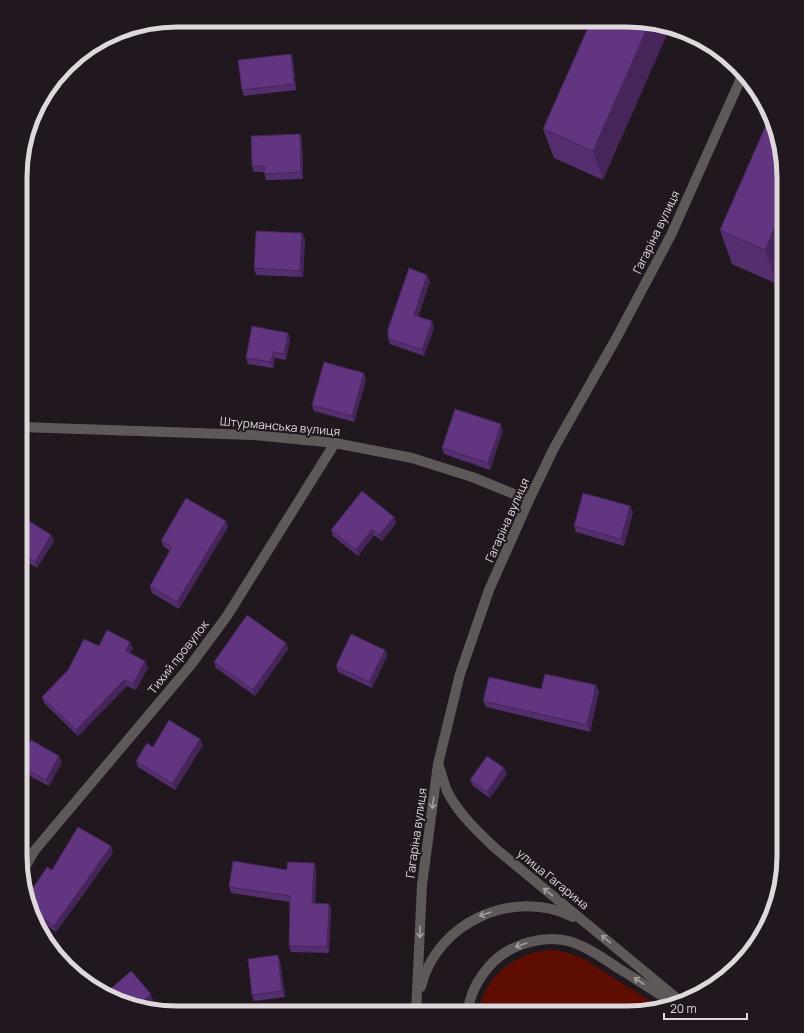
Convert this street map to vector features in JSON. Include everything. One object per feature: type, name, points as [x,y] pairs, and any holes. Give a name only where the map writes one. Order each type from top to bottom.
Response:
[{"type":"street","name":"Гагаріна вулиця","points":[[417,1006],[422,885],[438,764],[460,674],[489,590],[554,448],[618,335],[671,235],[741,79]]},
{"type":"street","name":"Штурманська вулиця","points":[[27,427],[253,435],[335,443],[412,458],[472,477],[529,500]]},
{"type":"street","name":"Тихий провулок","points":[[27,864],[35,850],[190,666],[226,616],[335,443]]},
{"type":"street","name":"улица Гагарина","points":[[438,764],[448,792],[476,830],[495,848],[589,925]]},
{"type":"street","name":"улица Гагарина","points":[[418,1006],[422,979],[435,954],[455,932],[479,916],[506,907],[535,906],[563,912],[589,925]]},
{"type":"street","points":[[589,925],[676,998]]},
{"type":"street","points":[[470,1006],[474,990],[483,972],[497,958],[514,948],[532,941],[552,939],[571,942],[589,949],[669,1000]]},
{"type":"shaded area","points":[[552,950],[568,953],[584,959],[654,1003],[637,1006],[480,1006],[490,983],[504,968],[513,962],[535,952]]},
{"type":"building","points":[[588,27],[647,28],[593,151],[543,129]]},
{"type":"building","points":[[291,54],[294,84],[242,90],[238,60]]},
{"type":"building","points":[[767,123],[776,157],[777,222],[765,250],[720,230]]},
{"type":"building","points":[[300,134],[301,172],[264,174],[264,166],[252,166],[251,136]]},
{"type":"building","points":[[256,231],[302,233],[300,271],[254,268]]},
{"type":"building","points":[[409,268],[427,275],[414,315],[432,321],[422,350],[388,338],[388,329]]},
{"type":"building","points":[[252,326],[288,333],[284,354],[273,352],[271,362],[246,358]]},
{"type":"building","points":[[324,362],[364,373],[352,416],[312,405]]},
{"type":"building","points":[[455,409],[501,424],[488,463],[442,448]]},
{"type":"building","points":[[362,491],[394,517],[379,535],[372,529],[356,550],[331,530]]},
{"type":"building","points":[[583,493],[630,506],[621,539],[574,526]]},
{"type":"building","points":[[186,498],[226,521],[177,602],[150,586],[172,547],[161,541]]},
{"type":"building","points":[[27,520],[51,535],[35,562],[27,557]]},
{"type":"building","points":[[247,615],[286,643],[253,690],[214,662]]},
{"type":"building","points":[[107,630],[130,642],[126,651],[145,661],[133,684],[124,680],[76,730],[42,697],[68,670],[84,639],[99,646]]},
{"type":"building","points":[[351,634],[385,650],[369,682],[336,666]]},
{"type":"building","points":[[545,674],[596,685],[587,725],[483,701],[489,677],[541,689]]},
{"type":"building","points":[[169,720],[200,739],[172,784],[136,761],[147,743],[153,747]]},
{"type":"building","points":[[31,740],[59,756],[46,780],[27,770],[27,747]]},
{"type":"building","points":[[487,756],[504,768],[487,792],[470,780]]},
{"type":"building","points":[[78,827],[111,846],[54,926],[39,915],[31,891],[47,867],[52,870]]},
{"type":"building","points":[[233,861],[287,870],[287,862],[314,863],[312,903],[329,904],[327,947],[289,946],[290,896],[229,887]]},
{"type":"building","points":[[278,955],[282,991],[252,995],[248,959]]},
{"type":"building","points":[[131,971],[151,994],[142,1002],[109,990]]}]
